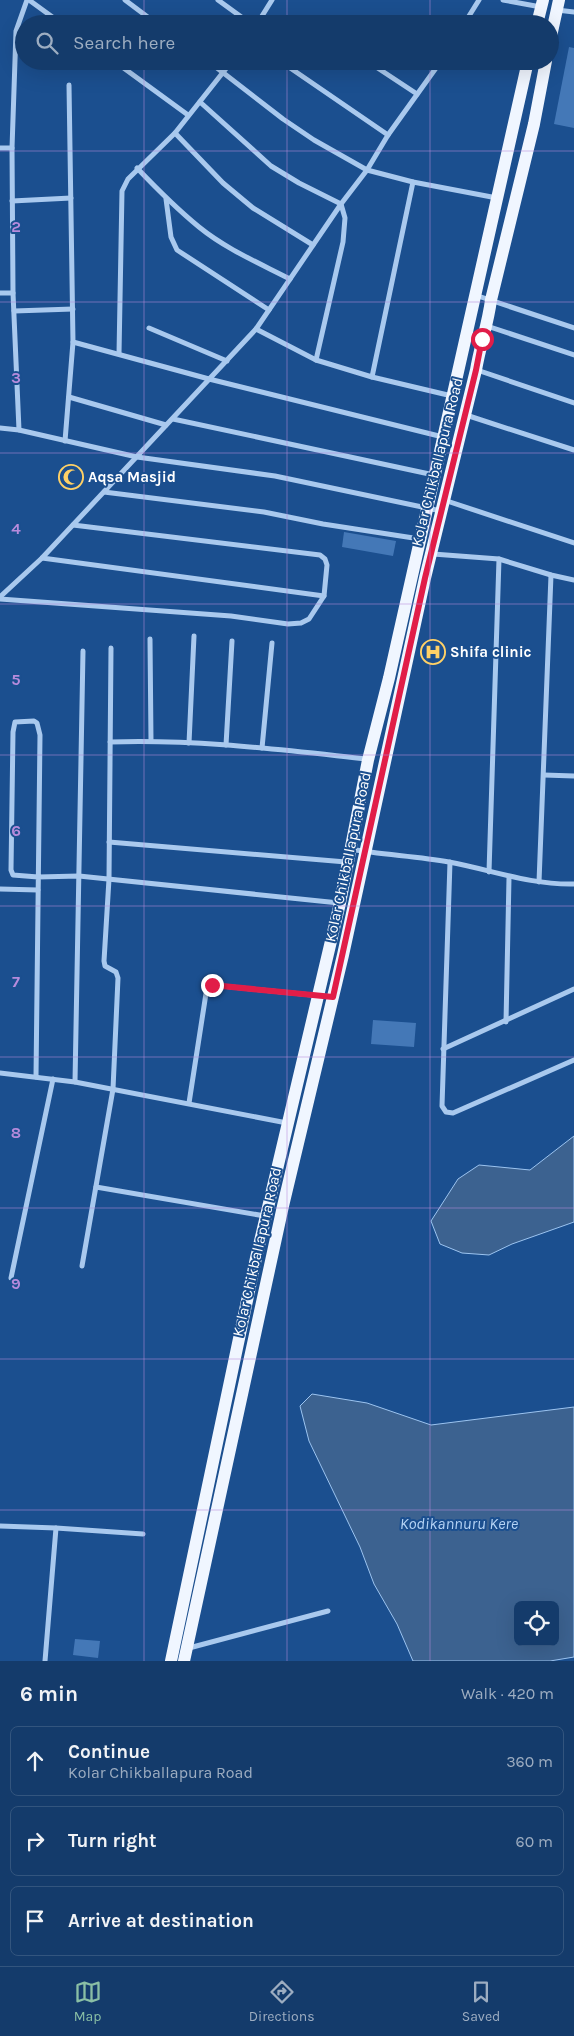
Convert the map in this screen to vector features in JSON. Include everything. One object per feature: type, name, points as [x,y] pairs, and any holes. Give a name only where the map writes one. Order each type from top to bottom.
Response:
[{"type":"main road","name":"Kolar Chikballapura Road","points":[[172,1661],[204,1500],[266,1216],[340,903],[346,862],[368,760],[389,678],[444,438],[526,70]]},
{"type":"main road","name":"Kolar Chikballapura Road","points":[[185,1655],[283,1206],[366,852],[431,554],[534,124],[544,70]]},
{"type":"street","points":[[22,15],[28,0],[49,15]]},
{"type":"street","points":[[125,0],[145,15]]},
{"type":"street","points":[[218,0],[239,15]]},
{"type":"street","points":[[263,15],[272,0]]},
{"type":"street","points":[[470,15],[479,0]]},
{"type":"street","points":[[503,0],[542,4]]},
{"type":"street","points":[[558,5],[574,12]]},
{"type":"street","points":[[15,60],[12,201],[13,293],[19,430]]},
{"type":"street","points":[[126,70],[188,115]]},
{"type":"street","points":[[220,70],[283,119],[314,140],[367,170],[413,182],[497,198]]},
{"type":"street","points":[[119,354],[121,206],[125,185],[137,168],[175,133],[226,70]]},
{"type":"street","points":[[293,70],[388,134]]},
{"type":"street","points":[[381,70],[417,94]]},
{"type":"street","points":[[0,598],[42,558],[256,329],[341,204],[367,170],[388,134],[434,70]]},
{"type":"street","points":[[65,441],[73,342],[69,85]]},
{"type":"street","points":[[200,102],[271,166],[299,183],[341,204]]},
{"type":"street","points":[[175,133],[223,183],[253,208],[313,245]]},
{"type":"street","points":[[0,148],[12,148]]},
{"type":"street","points":[[137,168],[166,199],[200,228],[233,250],[290,279]]},
{"type":"street","points":[[372,377],[413,182]]},
{"type":"street","points":[[12,201],[71,198]]},
{"type":"street","points":[[166,199],[171,237],[177,250],[269,310]]},
{"type":"street","points":[[316,360],[343,242],[344,218],[341,204]]},
{"type":"street","points":[[0,293],[13,293]]},
{"type":"street","points":[[475,295],[574,328]]},
{"type":"street","points":[[14,311],[73,309]]},
{"type":"street","points":[[487,326],[574,355]]},
{"type":"street","points":[[149,328],[227,361]]},
{"type":"street","points":[[256,329],[316,360],[372,377],[453,396]]},
{"type":"street","points":[[73,342],[209,379],[444,438]]},
{"type":"street","points":[[476,370],[574,403]]},
{"type":"street","points":[[69,396],[166,425]]},
{"type":"street","points":[[465,415],[574,450]]},
{"type":"street","points":[[172,418],[435,475]]},
{"type":"street","points":[[0,428],[19,430],[137,457],[275,476],[427,508],[443,506],[574,543]]},
{"type":"street","points":[[104,492],[264,512],[323,524],[420,539]]},
{"type":"street","points":[[0,598],[231,616],[301,624],[309,619],[324,596],[327,565],[325,558],[320,555],[74,524]]},
{"type":"street","points":[[431,554],[499,559],[574,580]]},
{"type":"street","points":[[42,558],[324,596]]},
{"type":"street","points":[[489,872],[499,559]]},
{"type":"street","points":[[539,882],[551,575]]},
{"type":"street","points":[[189,743],[194,636]]},
{"type":"street","points":[[150,639],[151,741]]},
{"type":"street","points":[[226,745],[232,641]]},
{"type":"street","points":[[262,748],[272,643]]},
{"type":"street","points":[[82,1266],[113,1089],[118,978],[116,972],[105,966],[104,961],[109,879],[111,648]]},
{"type":"street","points":[[75,1082],[83,651]]},
{"type":"street","points":[[36,1077],[38,878],[40,735],[37,723],[34,721],[15,722],[13,732],[11,873],[13,875],[38,878],[79,876],[340,903]]},
{"type":"street","points":[[110,742],[151,741],[226,745],[368,760]]},
{"type":"street","points":[[544,775],[574,776]]},
{"type":"street","points":[[109,842],[346,862]]},
{"type":"street","points":[[349,848],[366,852],[450,862],[509,878],[574,884]]},
{"type":"street","points":[[450,862],[442,1106],[446,1112],[454,1113],[574,1060]]},
{"type":"street","points":[[506,1022],[509,878]]},
{"type":"street","points":[[0,889],[38,890]]},
{"type":"street","points":[[189,1103],[207,987],[212,985],[333,997]]},
{"type":"street","points":[[444,1049],[574,990]]},
{"type":"street","points":[[0,1073],[75,1082],[287,1123]]},
{"type":"street","points":[[11,1278],[54,1079]]},
{"type":"street","points":[[96,1187],[266,1216]]},
{"type":"street","points":[[0,1526],[143,1534]]},
{"type":"street","points":[[45,1661],[56,1528]]},
{"type":"street","points":[[185,1655],[328,1611]]},
{"type":"water","points":[[574,1136],[574,1222],[512,1244],[489,1255],[462,1253],[440,1244],[431,1221],[458,1179],[479,1165],[530,1170]]},
{"type":"water","name":"Kodikannuru Kere","points":[[312,1394],[367,1403],[431,1425],[574,1407],[574,1657],[550,1661],[413,1661],[397,1624],[374,1584],[360,1547],[309,1441],[300,1406]]},
{"type":"building","points":[[569,47],[574,48],[574,128],[554,124]]},
{"type":"building","points":[[344,532],[396,541],[393,556],[342,547]]},
{"type":"building","points":[[428,643],[442,645],[439,662],[425,660]]},
{"type":"building","points":[[373,1020],[416,1023],[414,1047],[371,1044]]},
{"type":"building","points":[[75,1639],[100,1641],[98,1658],[73,1655]]},
{"type":"place","name":"Aqsa Masjid","points":[[71,477]]},
{"type":"place","name":"Shifa clinic","points":[[433,652]]},
{"type":"route","points":[[212,985],[333,997],[425,578],[456,457],[482,339]]}]
